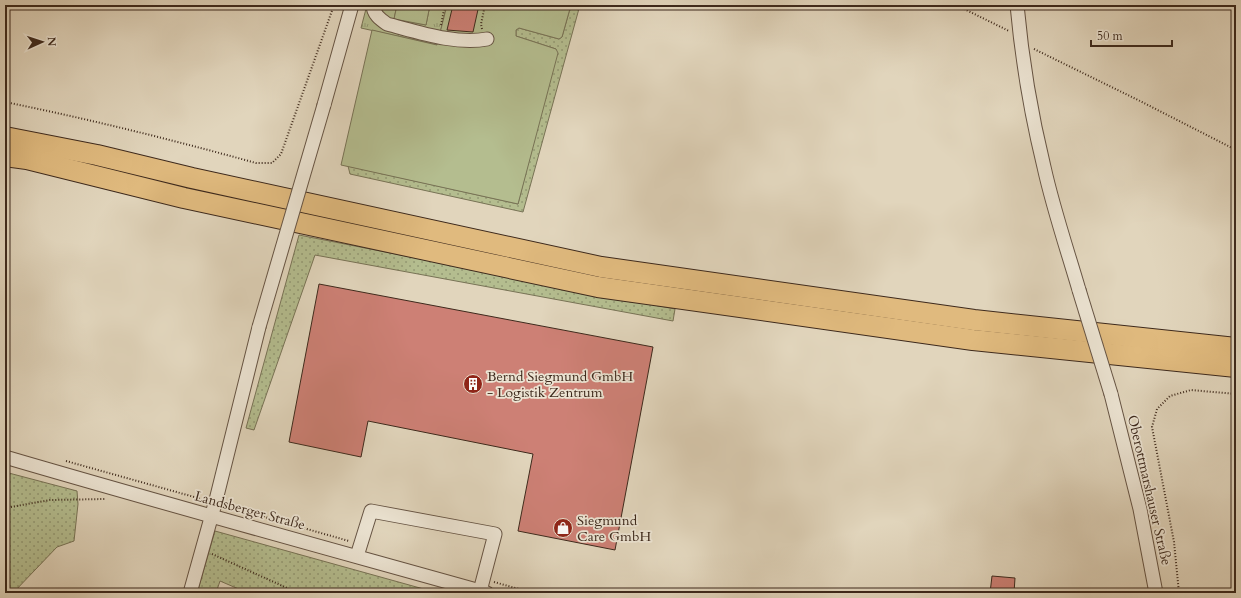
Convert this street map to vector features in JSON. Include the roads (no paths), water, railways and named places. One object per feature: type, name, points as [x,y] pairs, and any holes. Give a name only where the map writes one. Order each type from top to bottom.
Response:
[{"type":"highway","points":[[5,137],[97,155],[192,178],[601,267],[974,320],[1236,348]]},
{"type":"highway","points":[[5,156],[26,159],[184,198],[598,288],[972,340],[1236,367]]},
{"type":"street","points":[[190,593],[215,503],[259,327],[352,5]]},
{"type":"street","points":[[373,5],[373,10],[378,18],[387,24],[459,40],[475,42],[487,39]]},
{"type":"street","name":"Oberottmarshauser Straße","points":[[1017,5],[1020,39],[1029,99],[1044,168],[1111,394],[1140,509],[1156,593]]},
{"type":"street","name":"Landsberger Straße","points":[[5,457],[211,517],[358,550],[484,588]]},
{"type":"street","points":[[358,550],[371,511],[495,534],[484,588]]},
{"type":"place","name":"Bernd Siegmund GmbH - Logistik Zentrum","points":[[473,384]]},
{"type":"place","name":"Siegmund Care GmbH","points":[[563,528]]}]
